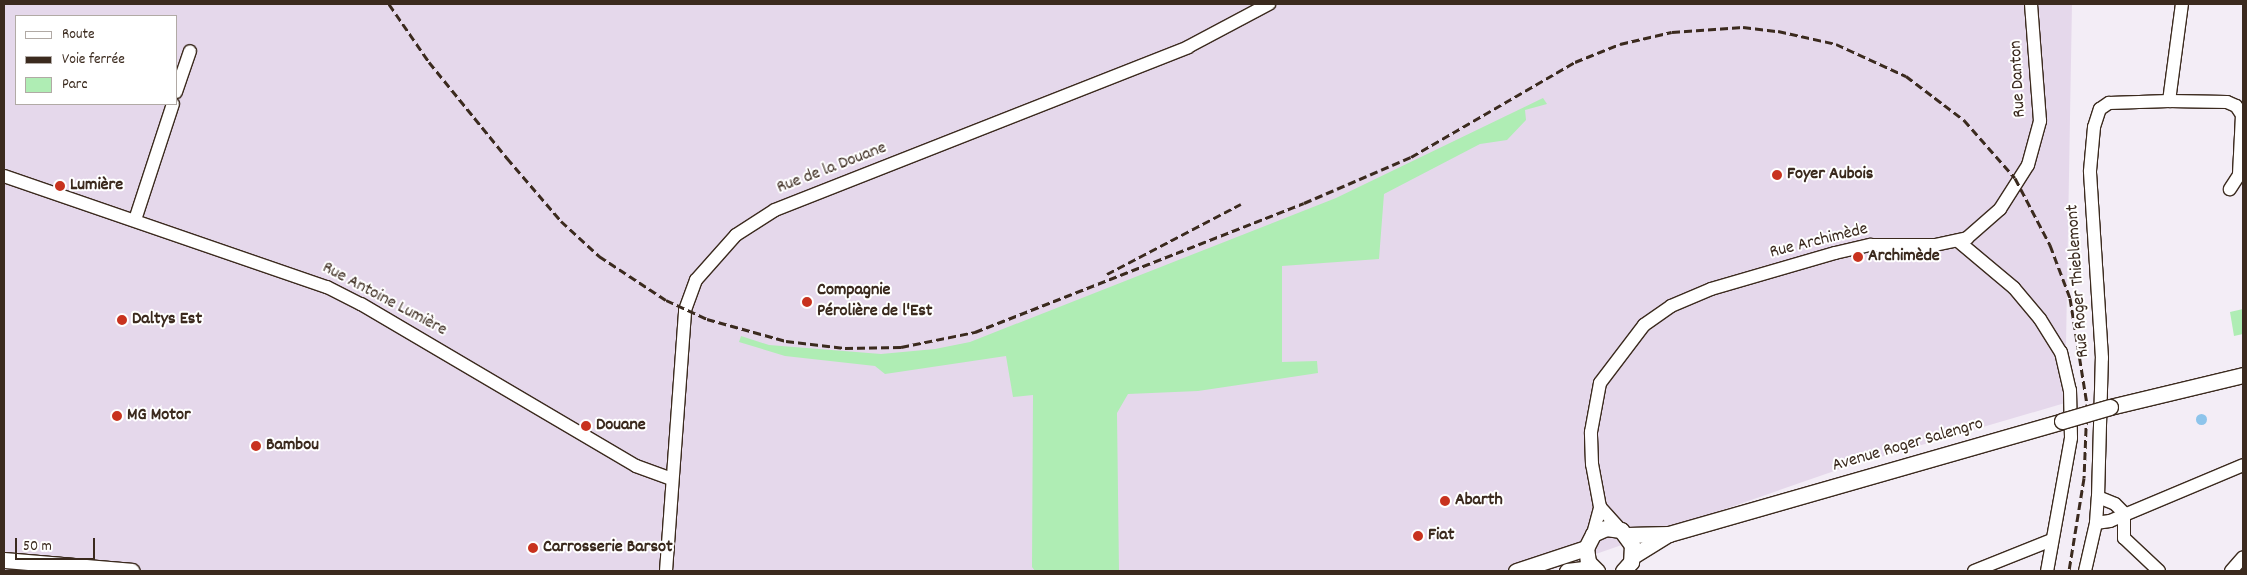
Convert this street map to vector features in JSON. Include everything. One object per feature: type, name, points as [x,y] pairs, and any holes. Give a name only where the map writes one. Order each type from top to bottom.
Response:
[{"type":"main road","name":"Avenue Roger Salengro","points":[[2157,394],[2191,380],[2243,364]]},
{"type":"main road","name":"Avenue Roger Salengro","points":[[1516,571],[1589,541],[1606,528],[1624,532],[1669,534],[2110,407],[2157,394],[2243,375]]},
{"type":"main road","points":[[1624,532],[1632,545],[1628,566]]},
{"type":"main road","name":"Avenue Roger Salengro","points":[[1628,566],[1669,534]]},
{"type":"main road","points":[[1567,571],[1594,570],[1589,541]]},
{"type":"main road","points":[[4,560],[132,571]]},
{"type":"street","name":"Rue de la Douane","points":[[666,571],[687,300],[700,274],[736,235],[775,210],[1188,47],[1269,4]]},
{"type":"street","name":"Rue Danton","points":[[1958,241],[1977,231],[2000,209],[2034,151],[2040,102],[2031,4]]},
{"type":"street","points":[[2169,101],[2182,4]]},
{"type":"street","points":[[178,86],[190,51]]},
{"type":"street","name":"Rue Roger Thieblemont","points":[[2085,571],[2096,522],[2098,497],[2102,358],[2090,171],[2094,127],[2100,109],[2109,104],[2169,101],[2227,102],[2236,106],[2242,115],[2239,175],[2230,190]]},
{"type":"street","points":[[135,220],[173,105]]},
{"type":"street","name":"Rue Antoine Lumière","points":[[4,176],[327,287],[361,304],[629,462],[672,480]]},
{"type":"street","name":"Rue Archimède","points":[[1589,541],[1600,507],[1592,464],[1591,432],[1600,383],[1615,360],[1644,325],[1671,306],[1711,289],[1835,253],[1871,245],[1936,244],[1958,241]]},
{"type":"street","points":[[1958,241],[2014,288],[2040,319],[2061,352],[2070,390],[2072,438],[2047,571]]},
{"type":"street","points":[[2096,522],[2110,521],[2124,513],[2243,465]]},
{"type":"street","points":[[2098,497],[2115,504],[2124,513],[2124,538],[2159,571]]},
{"type":"street","points":[[1600,507],[1624,532]]},
{"type":"street","points":[[1974,571],[2052,540]]},
{"type":"street","points":[[2231,571],[2243,557]]},
{"type":"shaded area","points":[[4,4],[2072,4],[2065,403],[1843,468],[1547,571],[4,571]]},
{"type":"green space","points":[[1543,98],[1547,104],[1525,110],[1526,120],[1507,140],[1480,144],[1384,194],[1379,259],[1282,266],[1282,362],[1317,361],[1318,373],[1198,391],[1128,394],[1117,413],[1119,571],[1035,571],[1032,567],[1033,395],[1013,397],[1006,356],[885,374],[875,366],[785,356],[739,342],[741,336],[769,345],[881,354],[935,349],[970,342],[1336,198]]},
{"type":"green space","points":[[2243,309],[2243,334],[2234,336],[2230,312]]},
{"type":"water","points":[[2199,414],[2203,414],[2206,419],[2205,423],[2199,424],[2196,421],[2196,417]]},
{"type":"railway","points":[[389,4],[429,62],[507,158],[561,221],[599,256],[666,300],[707,319],[786,341],[845,348],[901,347],[975,332],[1304,203],[1411,157],[1575,62],[1620,44],[1672,32],[1743,27],[1778,31],[1836,44],[1906,76],[1964,120],[2015,178],[2050,245],[2070,298],[2087,404],[2084,478],[2069,571]]},
{"type":"railway","points":[[1107,274],[1241,204]]},
{"type":"place","name":"Foyer Aubois","points":[[1777,175]]},
{"type":"place","name":"Lumière","points":[[60,186]]},
{"type":"place","name":"Archimède","points":[[1858,257]]},
{"type":"place","name":"Compagnie Pérolière de l'Est","points":[[807,302]]},
{"type":"place","name":"Daltys Est","points":[[122,320]]},
{"type":"place","name":"MG Motor","points":[[117,416]]},
{"type":"place","name":"Douane","points":[[586,426]]},
{"type":"place","name":"Bambou","points":[[256,446]]},
{"type":"place","name":"Abarth","points":[[1445,501]]},
{"type":"place","name":"Fiat","points":[[1418,536]]},
{"type":"place","name":"Carrosserie Barsot","points":[[533,548]]}]
